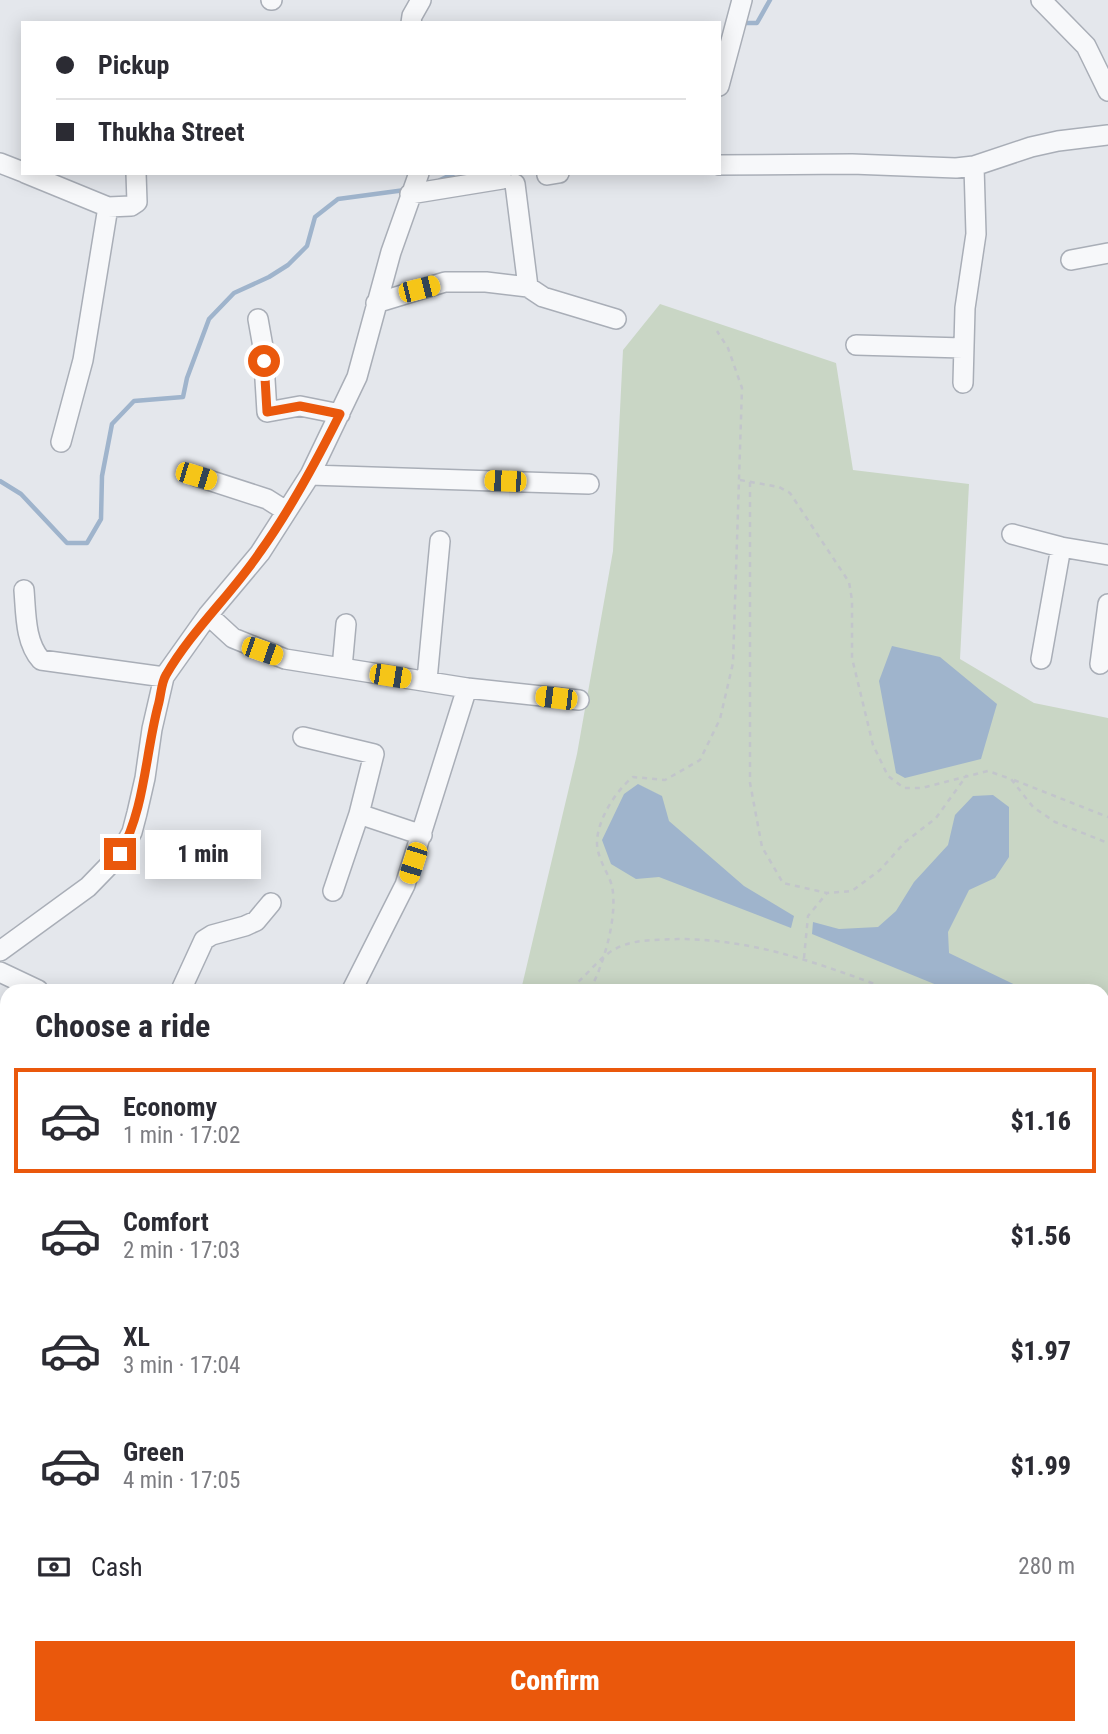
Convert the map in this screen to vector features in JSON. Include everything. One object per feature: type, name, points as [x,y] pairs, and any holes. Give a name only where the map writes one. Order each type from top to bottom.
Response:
[{"type":"street","points":[[411,21],[421,0]]},
{"type":"street","points":[[721,79],[742,0]]},
{"type":"street","points":[[1041,0],[1086,46],[1108,91]]},
{"type":"street","points":[[1097,65],[1108,48]]},
{"type":"street","points":[[721,166],[974,166],[1031,147],[1108,135]]},
{"type":"street","points":[[0,163],[21,172]]},
{"type":"street","points":[[963,383],[965,307],[976,234],[974,166]]},
{"type":"street","points":[[29,175],[108,207],[131,206],[137,202],[136,175]]},
{"type":"street","points":[[0,951],[88,887],[120,854],[132,832],[164,677],[208,615],[260,553],[310,475],[358,377],[391,252],[419,175]]},
{"type":"street","points":[[411,194],[508,181],[528,287]]},
{"type":"street","points":[[61,442],[83,360],[108,207]]},
{"type":"street","points":[[1071,260],[1108,253]]},
{"type":"street","points":[[376,303],[445,282],[486,282],[528,287],[543,298],[616,318]]},
{"type":"street","points":[[258,319],[267,412],[300,406],[340,414]]},
{"type":"street","points":[[856,345],[963,348]]},
{"type":"street","points":[[310,475],[589,484]]},
{"type":"street","points":[[196,476],[267,499],[286,511]]},
{"type":"street","points":[[1012,534],[1061,547],[1108,555]]},
{"type":"street","points":[[427,680],[440,541]]},
{"type":"street","points":[[1041,659],[1061,547]]},
{"type":"street","points":[[24,590],[30,641],[41,660],[164,677]]},
{"type":"street","points":[[1100,664],[1108,604]]},
{"type":"street","points":[[208,615],[233,638],[285,659],[467,688],[579,700]]},
{"type":"street","points":[[342,668],[346,624]]},
{"type":"street","points":[[355,984],[405,885],[467,688]]},
{"type":"street","points":[[303,737],[374,754],[359,814],[333,891]]},
{"type":"street","points":[[359,814],[422,835]]},
{"type":"street","points":[[184,984],[204,940],[256,921],[271,903]]},
{"type":"street","points":[[0,972],[25,984]]},
{"type":"path","points":[[592,984],[612,924],[612,886],[597,848],[600,825],[619,788],[633,776],[665,780],[700,760],[720,719],[733,663],[742,387],[728,348],[717,331]]},
{"type":"path","points":[[740,481],[779,487],[790,493],[849,582],[852,600],[852,658],[873,744],[888,776],[904,788],[922,788],[988,771],[1108,817]]},
{"type":"path","points":[[750,482],[750,783],[762,847],[783,883],[827,893],[852,891],[880,870],[905,842],[936,818],[967,775]]},
{"type":"path","points":[[1011,779],[1033,807],[1055,822],[1108,843]]},
{"type":"path","points":[[804,958],[808,916],[827,893]]},
{"type":"path","points":[[576,984],[603,956],[623,945],[650,940],[693,939],[760,947],[804,958],[875,984]]},
{"type":"green space","points":[[660,304],[836,363],[853,470],[969,484],[960,659],[1034,703],[1108,718],[1108,984],[522,984],[577,754],[613,551],[623,350]]},
{"type":"water","points":[[892,646],[940,657],[997,704],[981,759],[905,778],[896,773],[879,681]]},
{"type":"water","points":[[638,784],[662,796],[669,821],[744,886],[794,916],[791,928],[659,877],[636,879],[611,864],[602,840],[624,794]]},
{"type":"water","points":[[993,795],[1009,807],[1009,857],[995,878],[969,890],[948,932],[949,953],[1014,984],[934,984],[812,934],[813,922],[839,929],[878,927],[896,911],[914,882],[948,845],[955,815],[973,796]]},
{"type":"waterway","points":[[742,23],[757,23],[770,0]]},
{"type":"waterway","points":[[440,180],[451,175]]},
{"type":"waterway","points":[[0,481],[21,494],[67,543],[87,543],[101,519],[102,476],[112,424],[134,401],[183,397],[187,378],[209,319],[234,293],[288,265],[307,246],[315,217],[338,199],[405,190]]},
{"type":"route","points":[[120,854],[132,832],[137,813],[164,677],[208,615],[260,553],[310,475],[340,414],[300,406],[267,412],[264,361]]}]
